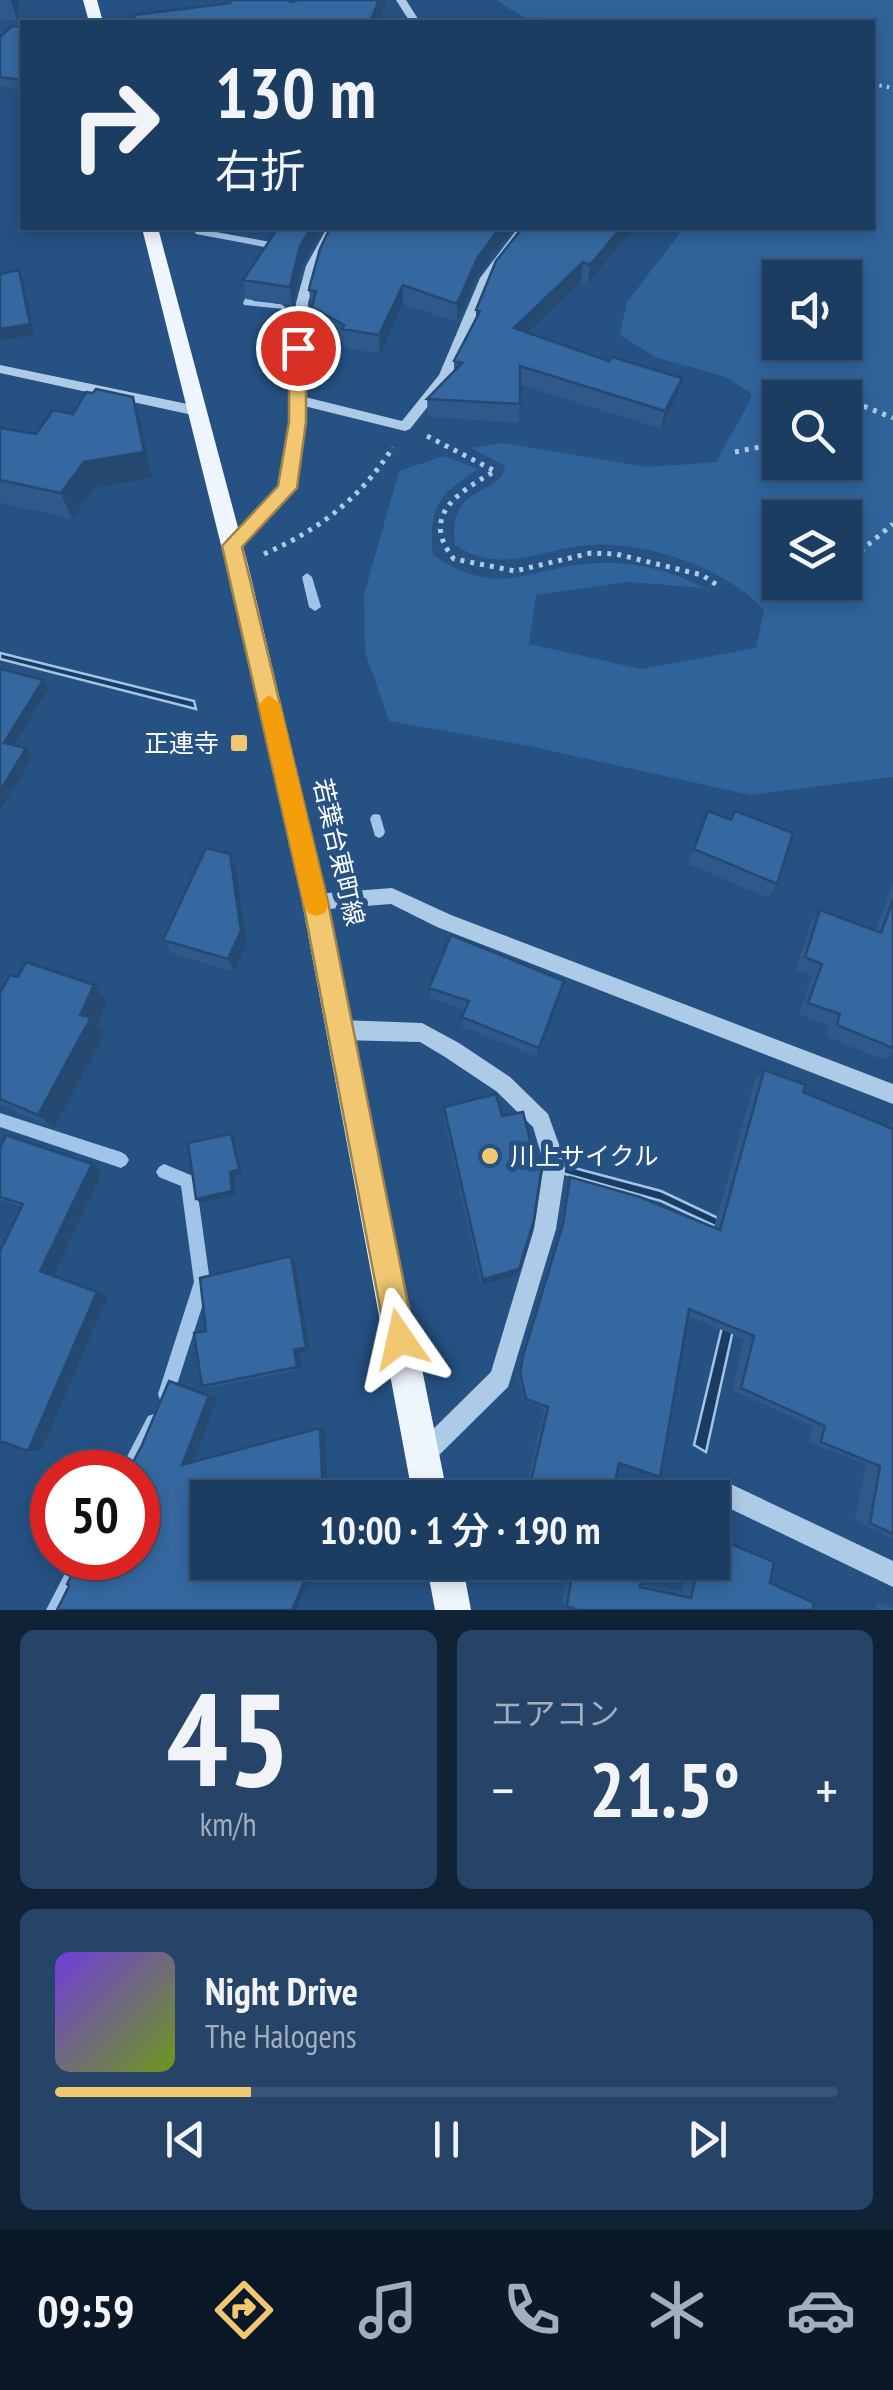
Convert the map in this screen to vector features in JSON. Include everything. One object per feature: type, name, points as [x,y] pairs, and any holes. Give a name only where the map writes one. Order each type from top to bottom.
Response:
[{"type":"main road","name":"若葉台東町線","points":[[151,230],[234,555],[316,902],[428,1480]]},
{"type":"main road","points":[[447,1580],[453,1610]]},
{"type":"street","points":[[234,555],[287,488],[298,400],[302,303],[312,266],[332,230]]},
{"type":"street","points":[[298,400],[405,426],[445,376],[494,264],[510,250],[523,230]]},
{"type":"street","points":[[0,368],[197,411]]},
{"type":"street","points":[[316,902],[392,896],[444,921],[893,1094]]},
{"type":"street","points":[[340,1030],[422,1033],[452,1050],[503,1084],[541,1121],[555,1164],[545,1228],[500,1380],[423,1455]]},
{"type":"street","points":[[730,1495],[893,1574]]},
{"type":"path","points":[[862,405],[893,418]]},
{"type":"path","points":[[234,555],[293,543],[340,512],[380,470],[405,426],[495,471],[464,488],[442,514],[441,540],[454,559],[515,571],[591,553],[616,554],[702,575],[720,587]]},
{"type":"path","points":[[734,452],[762,447]]},
{"type":"path","points":[[862,550],[893,524]]},
{"type":"shaded area","points":[[496,0],[893,0],[893,777],[751,795],[529,746],[389,721],[365,652],[364,595],[399,471],[444,456],[478,469],[445,495],[434,514],[433,555],[457,569],[497,579],[574,565],[625,564],[666,572],[704,588],[629,582],[536,595],[529,644],[641,669],[756,648],[764,610],[727,580],[680,558],[629,546],[604,545],[502,560],[471,554],[455,545],[454,525],[459,510],[466,500],[495,483],[505,466],[471,448],[503,443],[647,467],[717,462],[752,394],[726,377],[655,357],[620,335],[627,302],[682,230],[875,230],[875,20],[528,20]]},
{"type":"shaded area","points":[[0,653],[194,701],[196,709],[0,659]]},
{"type":"shaded area","points":[[563,1165],[661,1191],[754,1235],[706,1452],[694,1445],[743,1239],[661,1201],[562,1173]]},
{"type":"building","points":[[379,0],[371,20],[135,20],[134,15],[230,3]]},
{"type":"building","points":[[12,26],[20,27],[20,80],[0,77],[0,37]]},
{"type":"building","points":[[277,230],[310,230],[300,246],[290,287],[243,280]]},
{"type":"building","points":[[329,230],[498,230],[478,257],[457,304],[403,285],[379,335],[342,329],[344,325],[312,307],[316,291],[309,290]]},
{"type":"building","points":[[520,230],[619,230],[590,265],[583,262],[514,328],[609,361],[612,357],[682,378],[665,411],[520,366],[520,404],[427,399],[462,363],[454,361],[480,311],[476,310],[496,261]]},
{"type":"building","points":[[19,270],[30,324],[0,329],[0,274]]},
{"type":"building","points":[[96,389],[133,397],[144,452],[84,462],[61,493],[0,480],[0,428],[36,434],[53,410],[73,414],[86,392]]},
{"type":"building","points":[[0,669],[43,680],[4,743],[26,748],[0,791]]},
{"type":"building","points":[[708,811],[731,820],[735,811],[793,833],[777,884],[694,849]]},
{"type":"building","points":[[206,848],[230,854],[241,931],[228,959],[163,940]]},
{"type":"building","points":[[893,900],[893,1048],[837,1025],[840,1014],[808,1003],[822,964],[805,957],[820,910],[881,933]]},
{"type":"building","points":[[451,935],[564,981],[539,1048],[462,1017],[469,1001],[429,988]]},
{"type":"building","points":[[26,962],[94,985],[80,1015],[91,1017],[38,1115],[0,1099],[0,993],[10,975],[18,977]]},
{"type":"building","points":[[764,1070],[806,1085],[803,1092],[893,1129],[893,1534],[870,1523],[880,1466],[821,1442],[825,1426],[741,1388],[754,1336],[689,1309],[660,1477],[619,1463],[616,1480],[531,1480],[548,1407],[526,1399],[520,1373],[563,1224],[570,1177],[640,1197],[720,1230]]},
{"type":"building","points":[[496,1094],[502,1116],[523,1112],[536,1163],[542,1165],[534,1220],[519,1269],[483,1279],[444,1107]]},
{"type":"building","points":[[231,1134],[239,1169],[230,1172],[232,1191],[196,1199],[188,1143]]},
{"type":"building","points":[[6,1135],[92,1164],[40,1271],[97,1292],[28,1451],[0,1441],[0,1251],[23,1204],[0,1197],[0,1148]]},
{"type":"building","points":[[291,1256],[306,1347],[294,1350],[297,1367],[202,1386],[194,1333],[206,1331],[200,1278]]},
{"type":"building","points":[[169,1381],[209,1396],[182,1465],[320,1428],[322,1480],[190,1480],[190,1580],[305,1580],[292,1610],[57,1610],[69,1580],[160,1580],[160,1450],[139,1450]]},
{"type":"building","points":[[730,1544],[774,1562],[770,1583],[814,1603],[813,1610],[578,1610],[567,1606],[571,1580],[641,1580],[640,1587],[691,1598],[695,1580],[730,1580]]},
{"type":"waterway","points":[[199,232],[276,246]]},
{"type":"waterway","points":[[255,287],[247,303],[281,307]]},
{"type":"waterway","points":[[307,577],[315,607]]},
{"type":"waterway","points":[[376,819],[379,832]]},
{"type":"waterway","points":[[0,1120],[121,1160]]},
{"type":"waterway","points":[[164,1172],[188,1181],[202,1282],[166,1394]]},
{"type":"waterway","points":[[139,1450],[154,1422]]},
{"type":"waterway","points":[[55,1610],[71,1580]]},
{"type":"slow traffic","points":[[269,704],[316,905]]},
{"type":"place","name":"正連寺","points":[[239,743]]},
{"type":"place","name":"川上サイクル","points":[[490,1156]]},
{"type":"route","points":[[298,348],[298,422],[287,488],[232,546],[316,902],[400,1339]]}]
